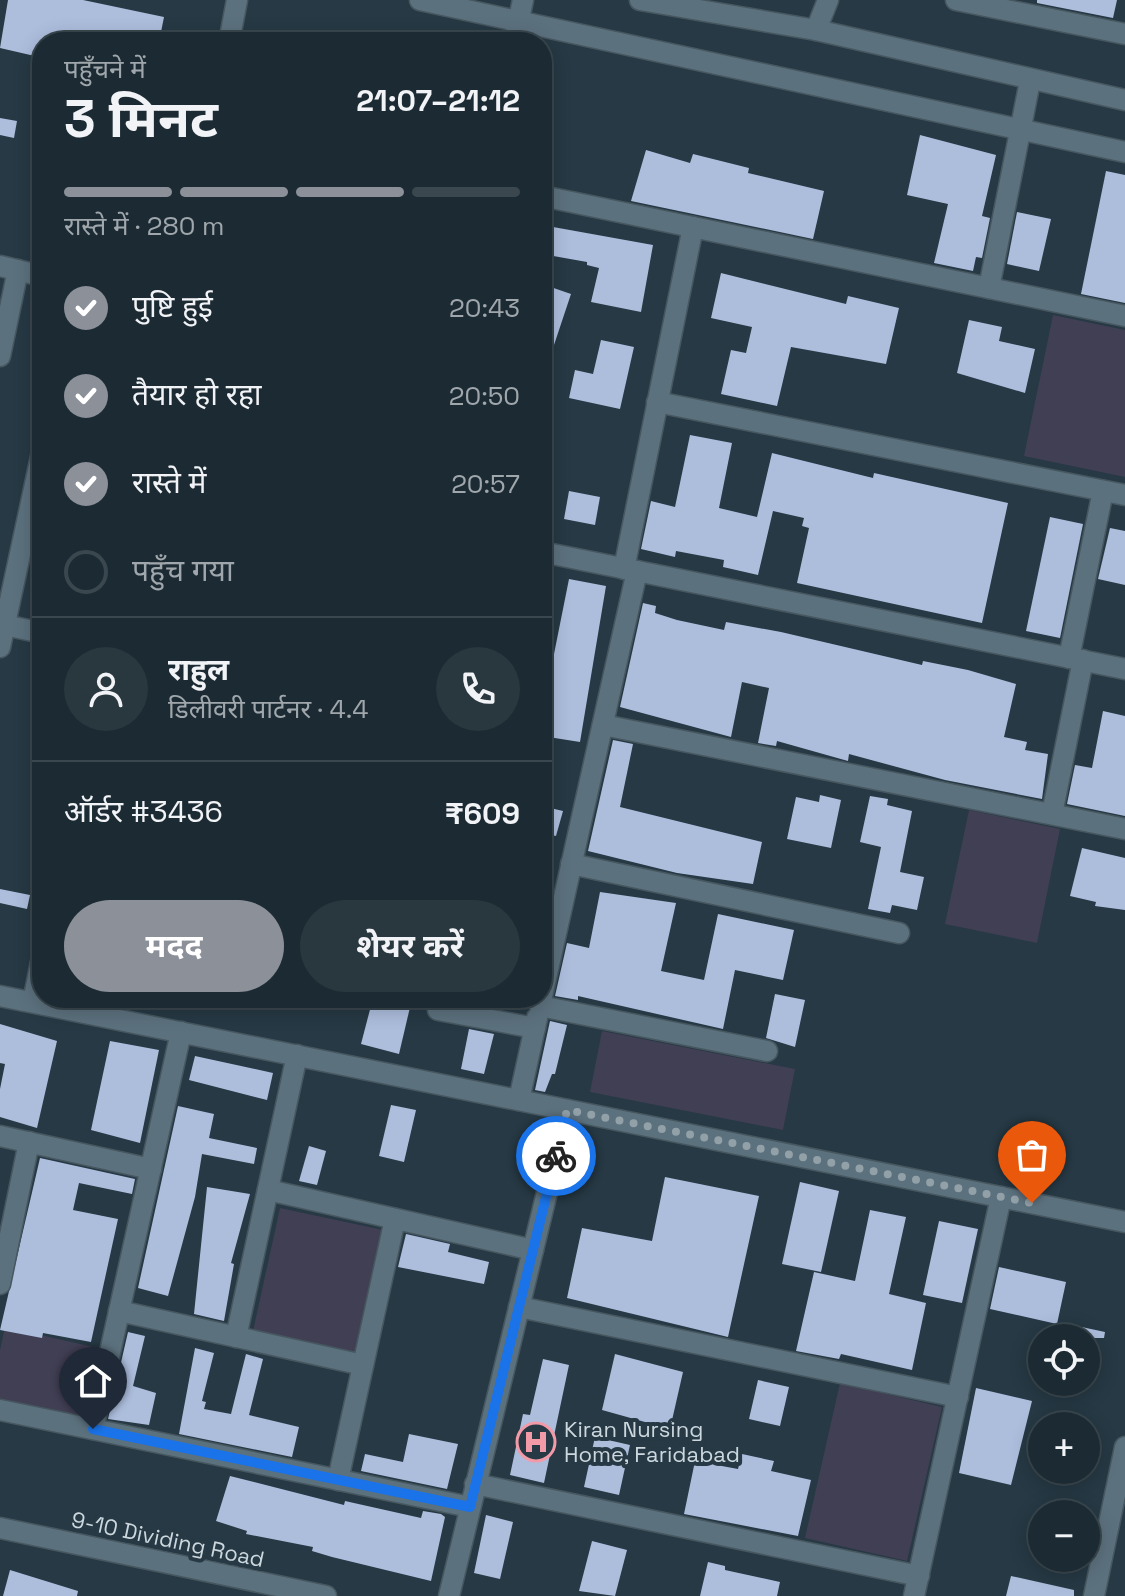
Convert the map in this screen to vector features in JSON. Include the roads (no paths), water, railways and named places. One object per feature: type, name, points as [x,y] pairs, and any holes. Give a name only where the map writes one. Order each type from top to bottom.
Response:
[{"type":"street","points":[[231,32],[237,0]]},
{"type":"street","points":[[420,0],[521,10],[1020,131],[1125,152]]},
{"type":"street","points":[[640,0],[701,6],[1125,100]]},
{"type":"street","points":[[816,30],[828,0]]},
{"type":"street","points":[[956,0],[1125,34]]},
{"type":"street","points":[[516,32],[521,10]]},
{"type":"street","points":[[989,288],[1030,81]]},
{"type":"street","points":[[552,198],[1125,316]]},
{"type":"street","points":[[552,950],[603,725],[657,402],[693,227]]},
{"type":"street","points":[[0,356],[9,268],[32,274]]},
{"type":"street","points":[[657,402],[1125,495]]},
{"type":"street","points":[[1052,814],[1103,491]]},
{"type":"street","points":[[0,647],[2,625],[32,495]]},
{"type":"street","points":[[552,554],[1125,669]]},
{"type":"street","points":[[2,625],[32,631]]},
{"type":"street","points":[[603,725],[1125,829]]},
{"type":"street","points":[[571,864],[899,933]]},
{"type":"street","points":[[0,996],[32,1002]]},
{"type":"street","points":[[552,1002],[767,1051]]},
{"type":"street","points":[[63,1008],[1125,1222]]},
{"type":"street","points":[[438,1008],[535,1028]]},
{"type":"street","points":[[519,1100],[539,1008]]},
{"type":"street","points":[[93,1429],[181,1032]]},
{"type":"street","points":[[236,1337],[297,1055]]},
{"type":"street","points":[[449,1596],[567,1110]]},
{"type":"street","points":[[0,1136],[151,1169]]},
{"type":"street","points":[[0,1284],[29,1142]]},
{"type":"street","points":[[268,1190],[533,1250]]},
{"type":"street","points":[[475,1484],[916,1586],[1001,1197]]},
{"type":"street","points":[[338,1480],[395,1219]]},
{"type":"street","points":[[519,1307],[958,1397]]},
{"type":"street","points":[[119,1311],[363,1365]]},
{"type":"street","points":[[0,1410],[470,1507]]},
{"type":"street","points":[[1094,1596],[1125,1447]]},
{"type":"street","name":"9-10 Dividing Road","points":[[0,1528],[326,1596]]},
{"type":"place","name":"Kiran Nursing Home, Faridabad","points":[[536,1442]]}]
